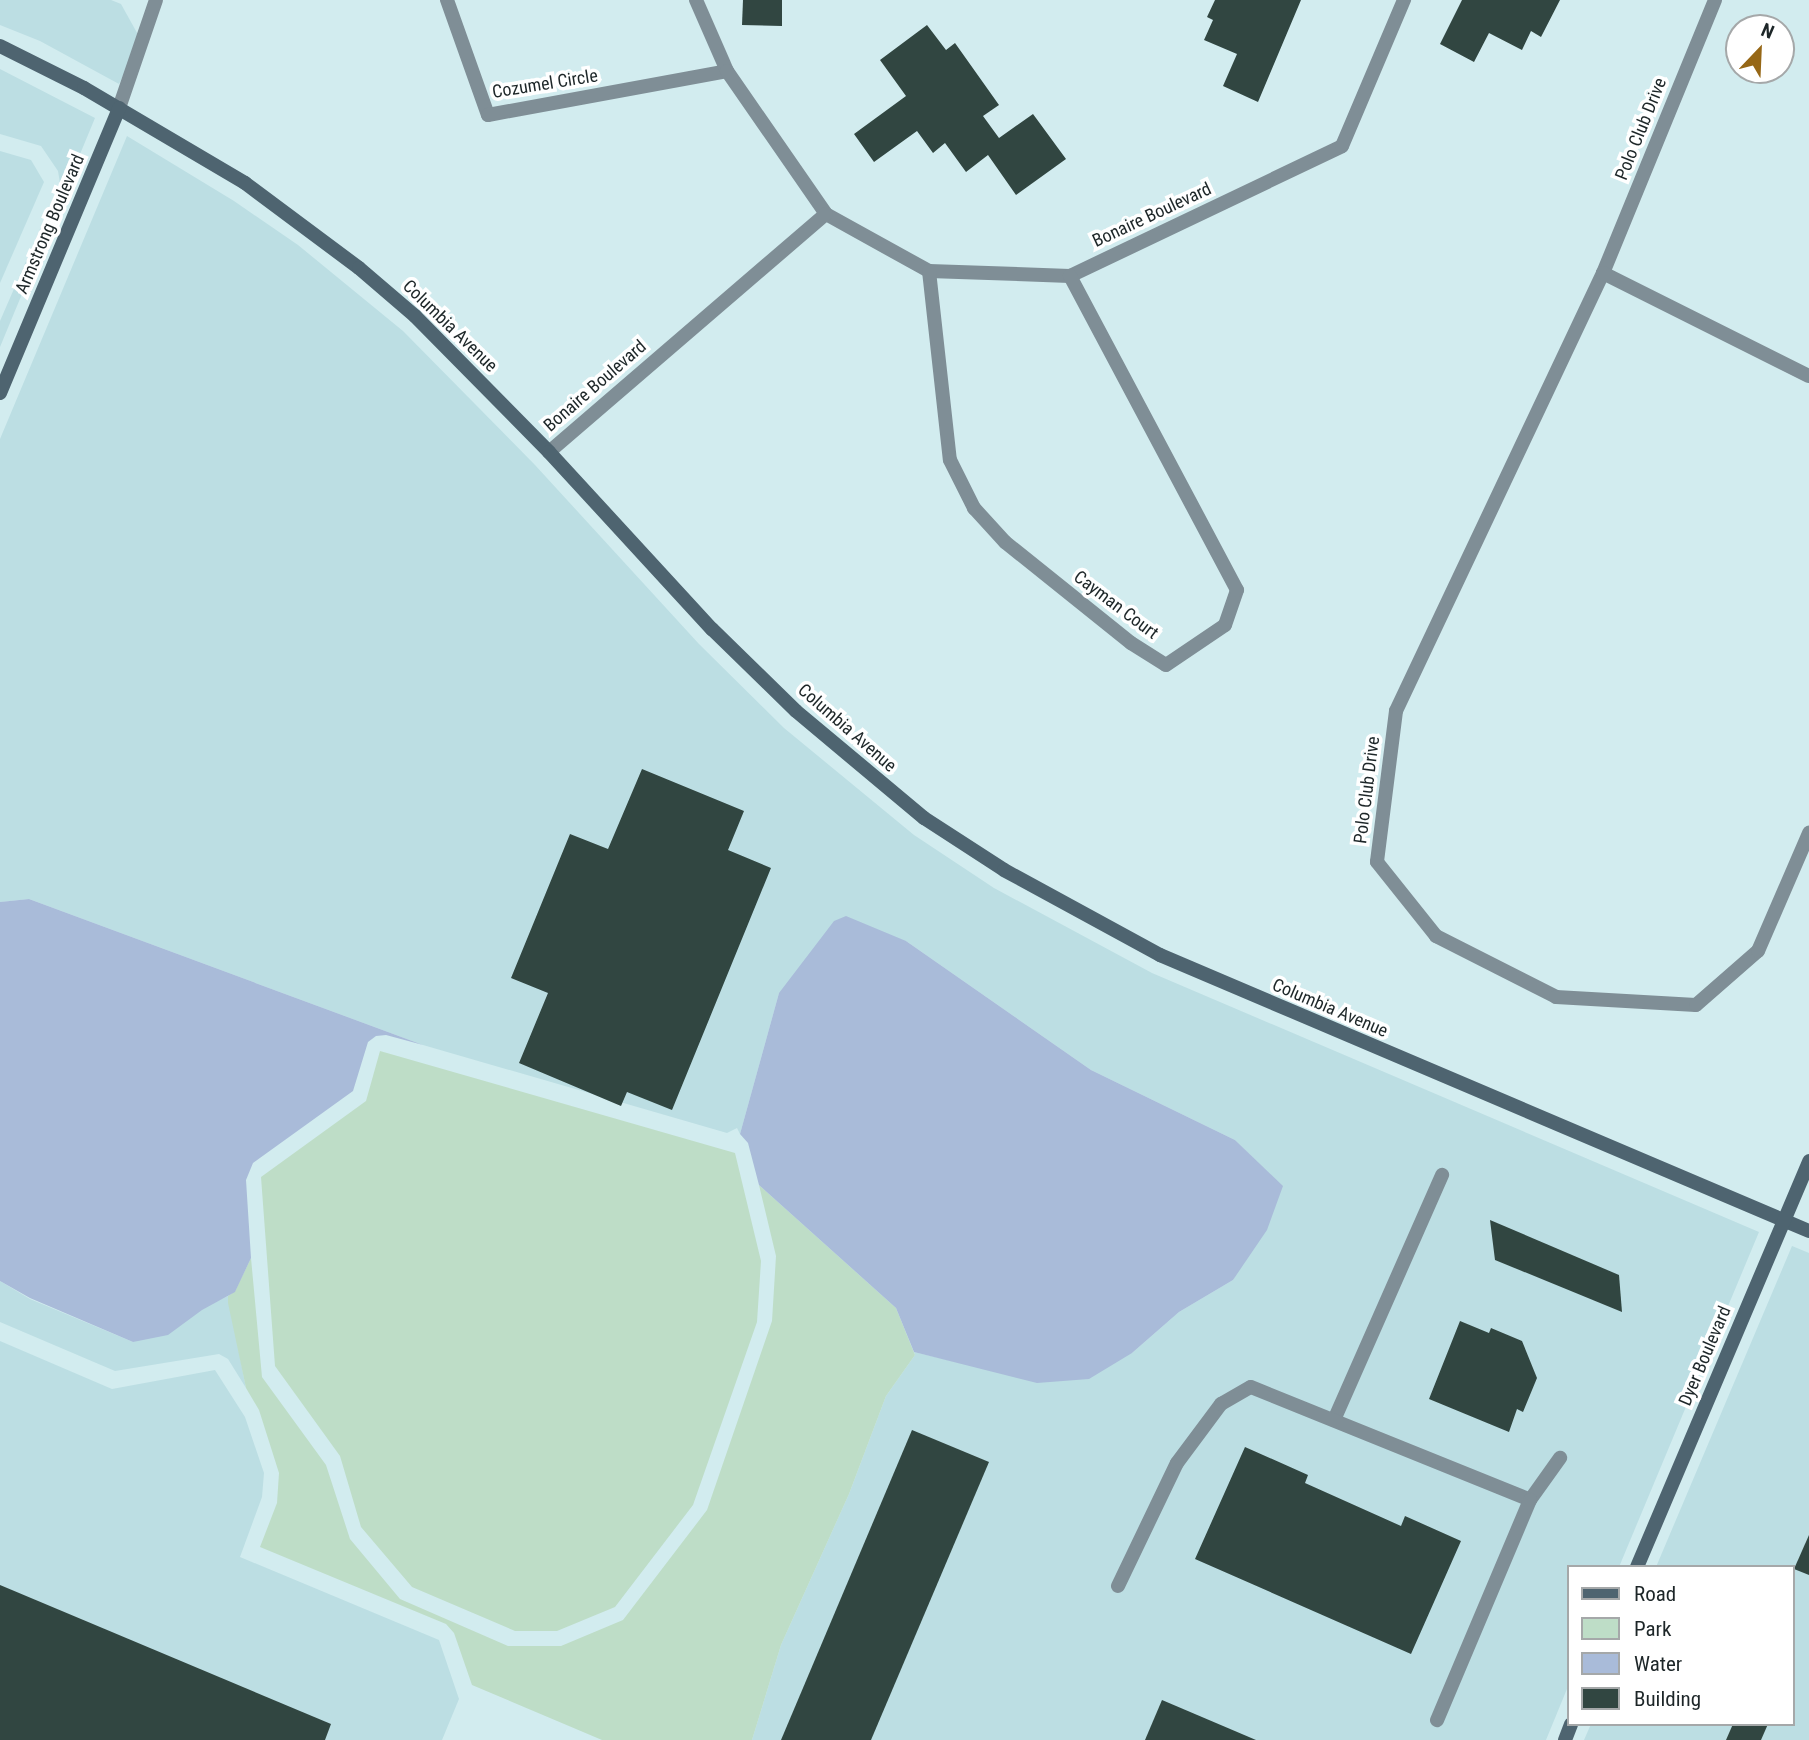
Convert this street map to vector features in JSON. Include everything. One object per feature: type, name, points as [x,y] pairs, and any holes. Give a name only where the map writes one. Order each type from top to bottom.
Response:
[{"type":"street","points":[[119,108],[156,0]]},
{"type":"street","name":"Cozumel Circle","points":[[447,0],[488,115],[727,71]]},
{"type":"street","name":"Bonaire Boulevard","points":[[696,0],[727,71],[826,214],[929,271],[1069,276],[1342,146],[1404,0]]},
{"type":"street","name":"Polo Club Drive","points":[[1715,0],[1603,273],[1396,711],[1377,862],[1436,936],[1556,997],[1696,1005],[1758,951],[1809,832]]},
{"type":"street","name":"Columbia Avenue","points":[[0,46],[119,108],[245,183],[359,268],[415,316],[549,452],[712,629],[796,711],[924,818],[1004,870],[1090,919],[1220,982],[1809,1231]]},
{"type":"street","name":"Armstrong Boulevard","points":[[0,393],[119,108]]},
{"type":"street","name":"Bonaire Boulevard","points":[[549,452],[826,214]]},
{"type":"street","name":"Cayman Court","points":[[929,271],[950,460],[974,508],[1005,542],[1131,643],[1167,666],[1225,625],[1237,590],[1069,276]]},
{"type":"street","points":[[1603,273],[1809,376]]},
{"type":"street","name":"Dyer Boulevard","points":[[1638,1565],[1809,1161]]},
{"type":"street","points":[[1334,1420],[1443,1175]]},
{"type":"street","points":[[1118,1586],[1177,1463],[1221,1404],[1251,1387],[1530,1500]]},
{"type":"street","points":[[1437,1720],[1530,1500],[1560,1458]]},
{"type":"shaded area","points":[[0,0],[111,0],[121,4],[141,40],[119,84],[40,41],[0,25]]},
{"type":"shaded area","points":[[0,69],[95,118],[0,347],[0,321],[60,183],[58,171],[41,146],[0,134]]},
{"type":"shaded area","points":[[127,136],[234,201],[298,245],[403,331],[535,465],[699,644],[784,728],[914,835],[994,888],[1152,973],[1759,1232],[1620,1565],[1568,1565],[1568,1686],[1546,1740],[752,1740],[781,1645],[849,1494],[886,1396],[915,1355],[914,1352],[956,1362],[1132,1353],[1179,1312],[1233,1280],[1282,1186],[1235,1140],[1091,1070],[906,941],[779,993],[740,1134],[737,1128],[727,1133],[423,1045],[29,899],[0,902],[0,439]]},
{"type":"shaded area","points":[[0,151],[31,160],[44,182],[0,283]]},
{"type":"shaded area","points":[[1792,1246],[1809,1253],[1809,1740],[1584,1740],[1590,1726],[1795,1726],[1795,1565],[1657,1565]]},
{"type":"shaded area","points":[[0,1281],[30,1299],[133,1342],[228,1296],[246,1388],[228,1359],[219,1354],[115,1371],[0,1322]]},
{"type":"shaded area","points":[[0,1341],[112,1389],[215,1370],[245,1417],[264,1473],[262,1497],[240,1557],[439,1640],[459,1699],[442,1740],[0,1740]]},
{"type":"green space","points":[[380,1051],[735,1153],[761,1261],[757,1322],[693,1505],[615,1607],[557,1631],[515,1631],[412,1587],[361,1527],[340,1456],[275,1366],[261,1177],[366,1101]]},
{"type":"green space","points":[[759,1185],[896,1308],[915,1355],[886,1396],[849,1494],[781,1645],[752,1740],[602,1740],[472,1685],[454,1633],[446,1624],[260,1547],[277,1503],[279,1473],[259,1410],[246,1388],[228,1303],[228,1296],[235,1291],[251,1258],[262,1377],[326,1465],[350,1539],[400,1599],[508,1646],[561,1646],[623,1620],[707,1510],[772,1321],[776,1256]]},
{"type":"water","points":[[29,899],[423,1045],[386,1035],[376,1036],[368,1042],[353,1091],[253,1163],[246,1180],[251,1258],[235,1292],[202,1310],[168,1335],[133,1342],[30,1298],[0,1281],[0,902]]},
{"type":"water","points":[[846,916],[906,941],[1091,1070],[1235,1140],[1283,1186],[1267,1230],[1233,1280],[1179,1312],[1132,1353],[1089,1379],[1037,1383],[914,1352],[896,1308],[759,1185],[748,1143],[740,1134],[779,993],[834,921]]},
{"type":"building","points":[[743,0],[782,0],[782,26],[742,25]]},
{"type":"building","points":[[1215,0],[1301,0],[1258,102],[1223,86],[1237,54],[1204,40],[1213,20],[1207,17]]},
{"type":"building","points":[[1462,0],[1560,0],[1541,37],[1531,31],[1522,50],[1489,33],[1474,62],[1440,44]]},
{"type":"building","points":[[927,25],[946,50],[955,43],[999,105],[983,116],[999,138],[1033,114],[1066,159],[1016,195],[988,155],[966,172],[945,143],[933,153],[917,131],[874,162],[854,134],[906,96],[880,60]]},
{"type":"building","points":[[642,769],[744,811],[728,850],[771,868],[672,1110],[627,1092],[621,1106],[519,1063],[548,993],[511,978],[570,834],[608,849]]},
{"type":"building","points":[[1490,1220],[1619,1275],[1622,1312],[1495,1260]]},
{"type":"building","points":[[1460,1321],[1489,1333],[1491,1328],[1522,1341],[1537,1378],[1523,1412],[1517,1409],[1509,1432],[1429,1399]]},
{"type":"building","points":[[912,1430],[989,1462],[871,1740],[781,1740]]},
{"type":"building","points":[[1245,1447],[1308,1475],[1305,1483],[1401,1526],[1405,1516],[1461,1541],[1411,1654],[1195,1559]]},
{"type":"building","points":[[1809,1535],[1809,1575],[1795,1569]]},
{"type":"building","points":[[0,1585],[331,1724],[325,1740],[0,1740]]},
{"type":"building","points":[[1162,1700],[1256,1740],[1145,1740]]},
{"type":"building","points":[[1732,1726],[1767,1726],[1761,1740],[1726,1740]]}]
